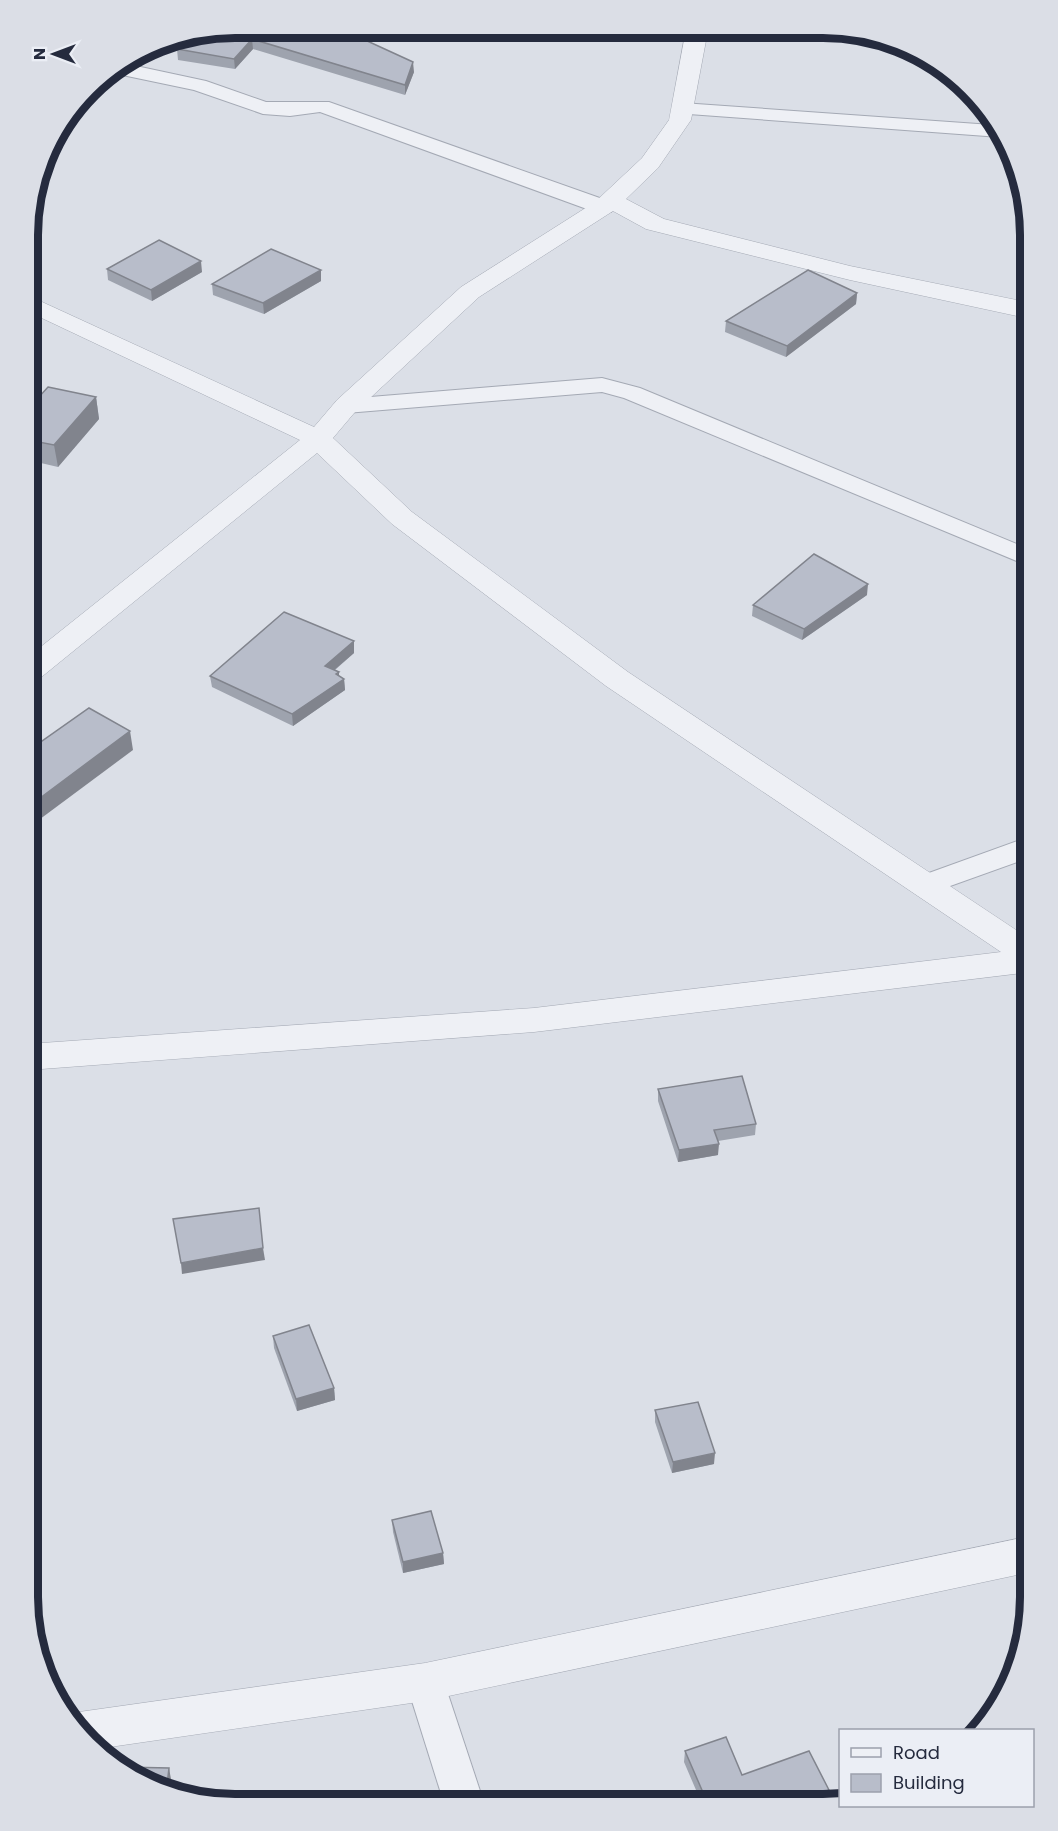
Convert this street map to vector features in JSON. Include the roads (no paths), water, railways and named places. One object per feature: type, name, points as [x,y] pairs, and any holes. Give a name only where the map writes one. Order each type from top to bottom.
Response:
[{"type":"street","points":[[38,664],[318,439],[346,406],[470,292],[607,203],[650,163],[681,120],[695,38]]},
{"type":"street","points":[[607,203],[654,224],[850,273],[1020,309]]},
{"type":"street","points":[[38,307],[318,439],[402,518],[608,672],[1020,950]]},
{"type":"street","points":[[38,1056],[534,1020],[1020,959]]},
{"type":"street","points":[[90,1730],[425,1682],[1020,1556]]},
{"type":"lane","points":[[126,70],[199,85],[263,108],[290,110],[322,106],[607,203]]},
{"type":"lane","points":[[682,109],[991,132]]},
{"type":"lane","points":[[346,406],[602,385],[632,393],[1020,554]]},
{"type":"lane","points":[[925,885],[1020,850]]},
{"type":"lane","points":[[425,1682],[461,1794]]}]
